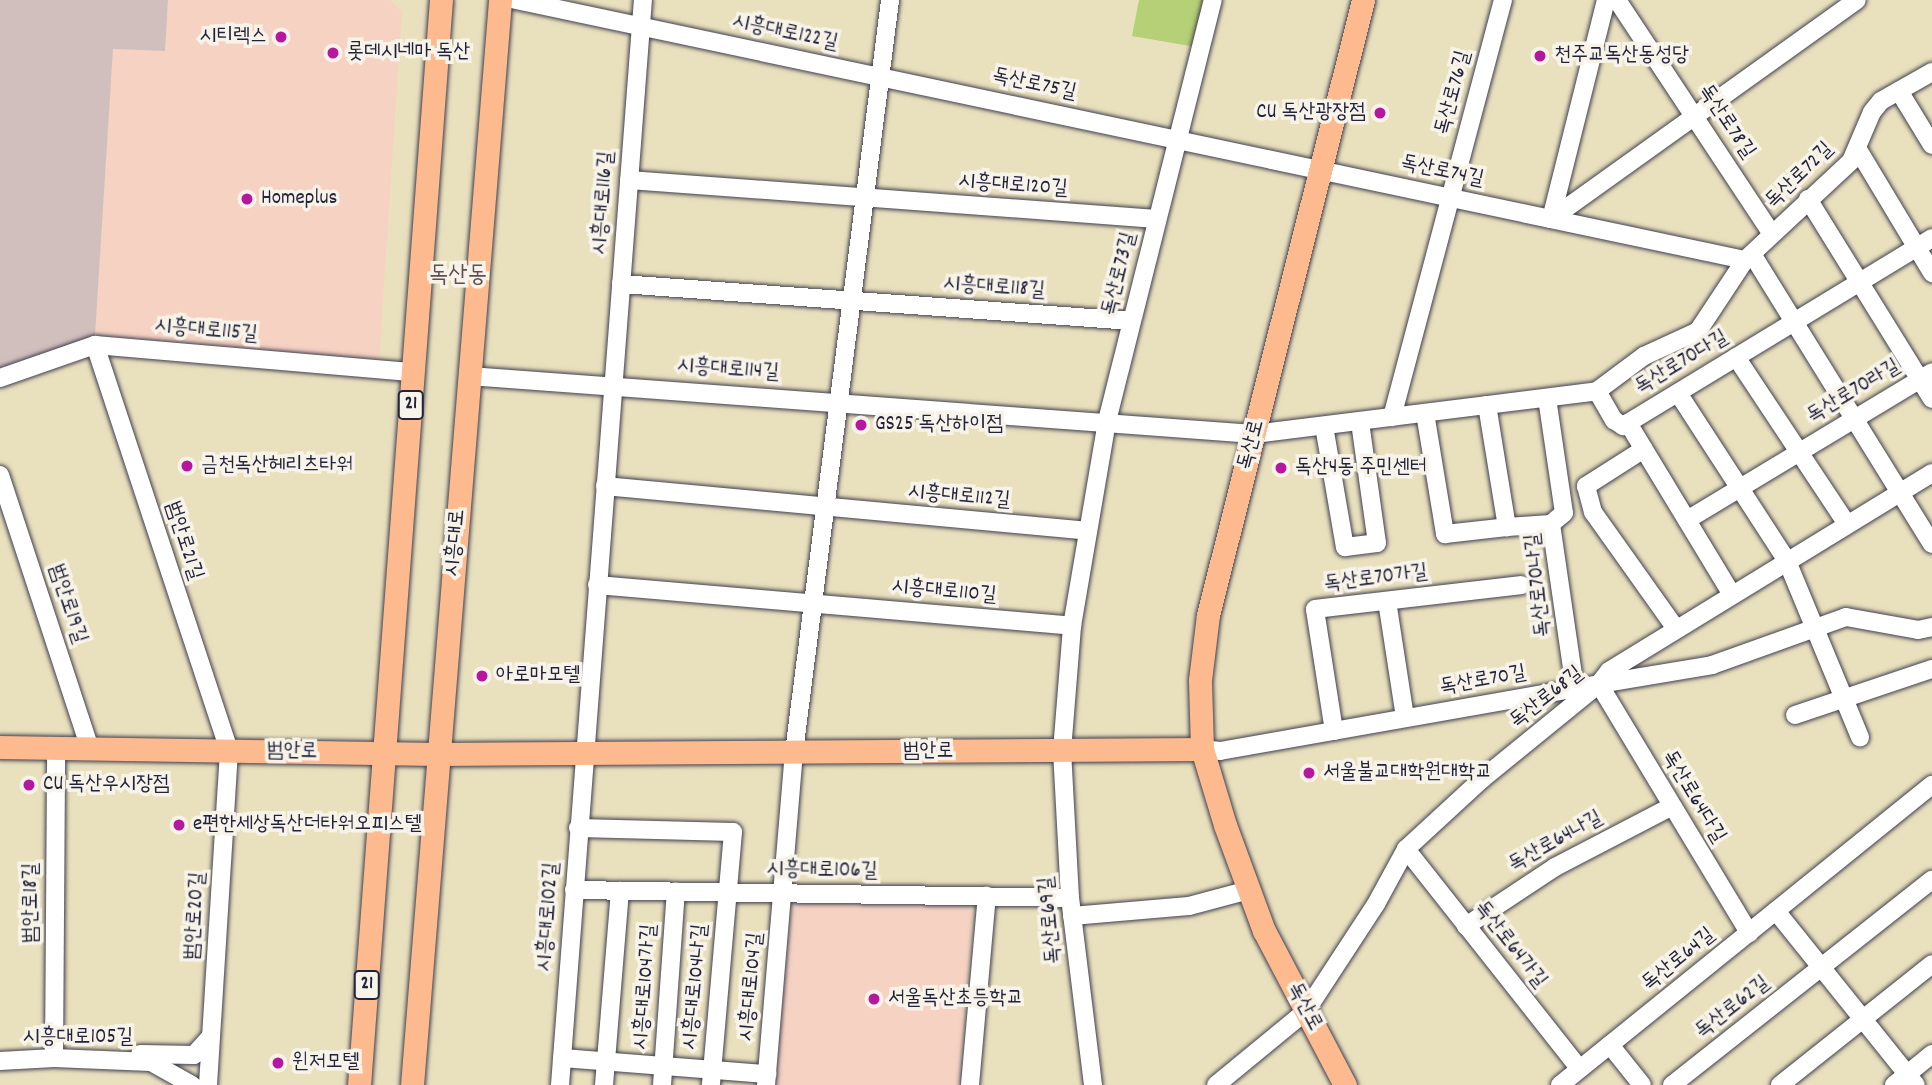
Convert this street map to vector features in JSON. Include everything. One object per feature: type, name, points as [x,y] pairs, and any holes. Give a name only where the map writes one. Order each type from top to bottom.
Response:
[{"type":"main road","name":"21","points":[[359,1085],[441,0]]},
{"type":"main road","name":"시흥대로","points":[[412,1085],[500,0]]},
{"type":"main road","name":"독산로","points":[[1345,1085],[1306,1011],[1249,890],[1202,749],[1199,680],[1208,615],[1324,169],[1363,0]]},
{"type":"main road","name":"범안로","points":[[0,747],[439,754],[1202,749]]},
{"type":"street","name":"시흥대로122길","points":[[516,0],[881,76]]},
{"type":"street","name":"시흥대로116길","points":[[613,384],[643,0]]},
{"type":"street","points":[[782,893],[794,752],[890,0]]},
{"type":"street","points":[[1178,138],[1213,0]]},
{"type":"street","name":"독산로76길","points":[[1450,197],[1503,0]]},
{"type":"street","points":[[1551,219],[1606,0]]},
{"type":"street","name":"독산로78길","points":[[1618,0],[1772,234]]},
{"type":"street","points":[[1551,219],[1696,118],[1857,0]]},
{"type":"street","name":"독산로72길","points":[[1254,434],[1597,391],[1644,356],[1698,331],[1748,257],[1851,161],[1872,112],[1899,91],[1932,72]]},
{"type":"street","name":"독산로75길","points":[[881,76],[1324,169]]},
{"type":"street","points":[[1899,91],[1932,145]]},
{"type":"street","name":"독산로73길","points":[[1072,626],[1107,421],[1178,138]]},
{"type":"street","points":[[1857,148],[1924,243],[1932,273]]},
{"type":"street","name":"독산로74길","points":[[1324,169],[1551,219],[1748,257]]},
{"type":"street","name":"시흥대로120길","points":[[629,180],[1157,219]]},
{"type":"street","points":[[1392,417],[1450,197]]},
{"type":"street","points":[[1808,199],[1859,282],[1926,375],[1932,400]]},
{"type":"street","name":"독산로70다길","points":[[1732,595],[1628,423],[1924,243]]},
{"type":"street","points":[[1748,257],[1795,321],[1932,544]]},
{"type":"street","name":"시흥대로118길","points":[[621,284],[1132,321]]},
{"type":"street","name":"시흥대로115길","points":[[0,378],[95,345],[413,372]]},
{"type":"street","name":"범안로21길","points":[[95,345],[229,751]]},
{"type":"street","name":"독산로70라길","points":[[1736,357],[1799,452]]},
{"type":"street","name":"독산로70라길","points":[[1687,520],[1926,375]]},
{"type":"street","name":"시흥대로114길","points":[[469,376],[839,401]]},
{"type":"street","points":[[584,753],[613,384]]},
{"type":"street","points":[[1597,391],[1614,420],[1623,426],[1628,423]]},
{"type":"street","points":[[1678,393],[1787,562],[1817,625],[1860,737]]},
{"type":"street","name":"독산로70나길","points":[[1546,398],[1564,513],[1551,524],[1575,688]]},
{"type":"street","points":[[839,401],[1254,434]]},
{"type":"street","points":[[1487,405],[1507,527]]},
{"type":"street","points":[[1425,413],[1446,534],[1551,524]]},
{"type":"street","points":[[1324,426],[1345,547],[1377,543],[1360,422]]},
{"type":"street","points":[[1644,449],[1586,486],[1593,512],[1676,629]]},
{"type":"street","points":[[1799,452],[1847,524]]},
{"type":"street","points":[[1599,684],[1609,671],[1932,473]]},
{"type":"street","name":"범안로19길","points":[[0,475],[90,748]]},
{"type":"street","name":"시흥대로112길","points":[[605,486],[1088,531]]},
{"type":"street","name":"시흥대로110길","points":[[597,585],[1072,626]]},
{"type":"street","name":"독산로70가길","points":[[1334,731],[1315,609],[1522,585]]},
{"type":"street","points":[[1387,601],[1405,717]]},
{"type":"street","name":"독산로68길","points":[[1216,1085],[1306,1011],[1376,904],[1406,849],[1482,779],[1599,684],[1712,665],[1817,625],[1846,617],[1918,630],[1932,626]]},
{"type":"street","points":[[1062,751],[1072,626]]},
{"type":"street","points":[[1795,715],[1932,668]]},
{"type":"street","name":"독산로70길","points":[[1202,749],[1220,751],[1599,684]]},
{"type":"street","name":"독산로64다길","points":[[1599,684],[1749,933]]},
{"type":"street","name":"범안로18길","points":[[54,1058],[56,748]]},
{"type":"street","name":"범안로20길","points":[[208,1085],[229,751]]},
{"type":"street","name":"독산로69길","points":[[1062,751],[1071,907],[1093,1085]]},
{"type":"street","name":"시흥대로102길","points":[[560,1085],[584,753]]},
{"type":"street","name":"독산로64길","points":[[1560,1085],[1932,785]]},
{"type":"street","name":"독산로64나길","points":[[1466,926],[1555,867],[1672,806]]},
{"type":"street","name":"시흥대로104나길","points":[[578,828],[733,832],[711,1077]]},
{"type":"street","name":"독산로64가길","points":[[1406,849],[1580,1069]]},
{"type":"street","name":"독산로62길","points":[[1672,1085],[1932,880]]},
{"type":"street","name":"시흥대로106길","points":[[574,890],[987,897],[1071,907]]},
{"type":"street","points":[[1071,907],[1188,906],[1249,890]]},
{"type":"street","points":[[604,1085],[620,891]]},
{"type":"street","name":"시흥대로104가길","points":[[662,1085],[676,891]]},
{"type":"street","name":"시흥대로104길","points":[[766,1079],[782,893]]},
{"type":"street","points":[[970,1085],[987,897]]},
{"type":"street","points":[[1776,911],[1864,1019],[1906,1081],[1932,1054]]},
{"type":"street","points":[[1780,1085],[1932,964]]},
{"type":"street","points":[[121,1059],[142,1054],[194,1055],[211,1036]]},
{"type":"street","points":[[1610,1045],[1642,1085]]},
{"type":"street","name":"시흥대로105길","points":[[0,1061],[54,1058],[151,1062],[192,1085]]},
{"type":"street","points":[[562,1058],[663,1066],[711,1077],[766,1079]]},
{"type":"shaded area","points":[[0,0],[168,0],[165,51],[113,49],[95,336],[0,368]]},
{"type":"shaded area","points":[[168,0],[390,0],[402,11],[379,363],[95,336],[113,49],[165,51]]},
{"type":"shaded area","name":"서울독산초등학교","points":[[802,898],[961,902],[973,912],[959,1085],[774,1085],[792,906]]},
{"type":"green space","points":[[1139,0],[1207,0],[1196,47],[1132,36]]},
{"type":"place","name":"시티렉스","points":[[281,37]]},
{"type":"place","name":"롯데시네마 독산","points":[[333,53]]},
{"type":"place","name":"천주교독산동성당","points":[[1540,56]]},
{"type":"place","name":"CU 독산광장점","points":[[1380,113]]},
{"type":"place","name":"Homeplus","points":[[247,199]]},
{"type":"place","name":"GS25 독산하이점","points":[[861,425]]},
{"type":"place","name":"금천독산헤리츠타워","points":[[187,466]]},
{"type":"place","name":"독산4동 주민센터","points":[[1281,468]]},
{"type":"place","name":"아로마모텔","points":[[482,676]]},
{"type":"place","name":"서울불교대학원대학교","points":[[1309,773]]},
{"type":"place","name":"CU 독산우시장점","points":[[29,785]]},
{"type":"place","name":"e편한세상독산더타워오피스텔","points":[[179,825]]},
{"type":"place","name":"서울독산초등학교","points":[[874,999]]},
{"type":"place","name":"윈저모텔","points":[[278,1063]]},
{"type":"district","name":"독산동","points":[[458,277]]}]
